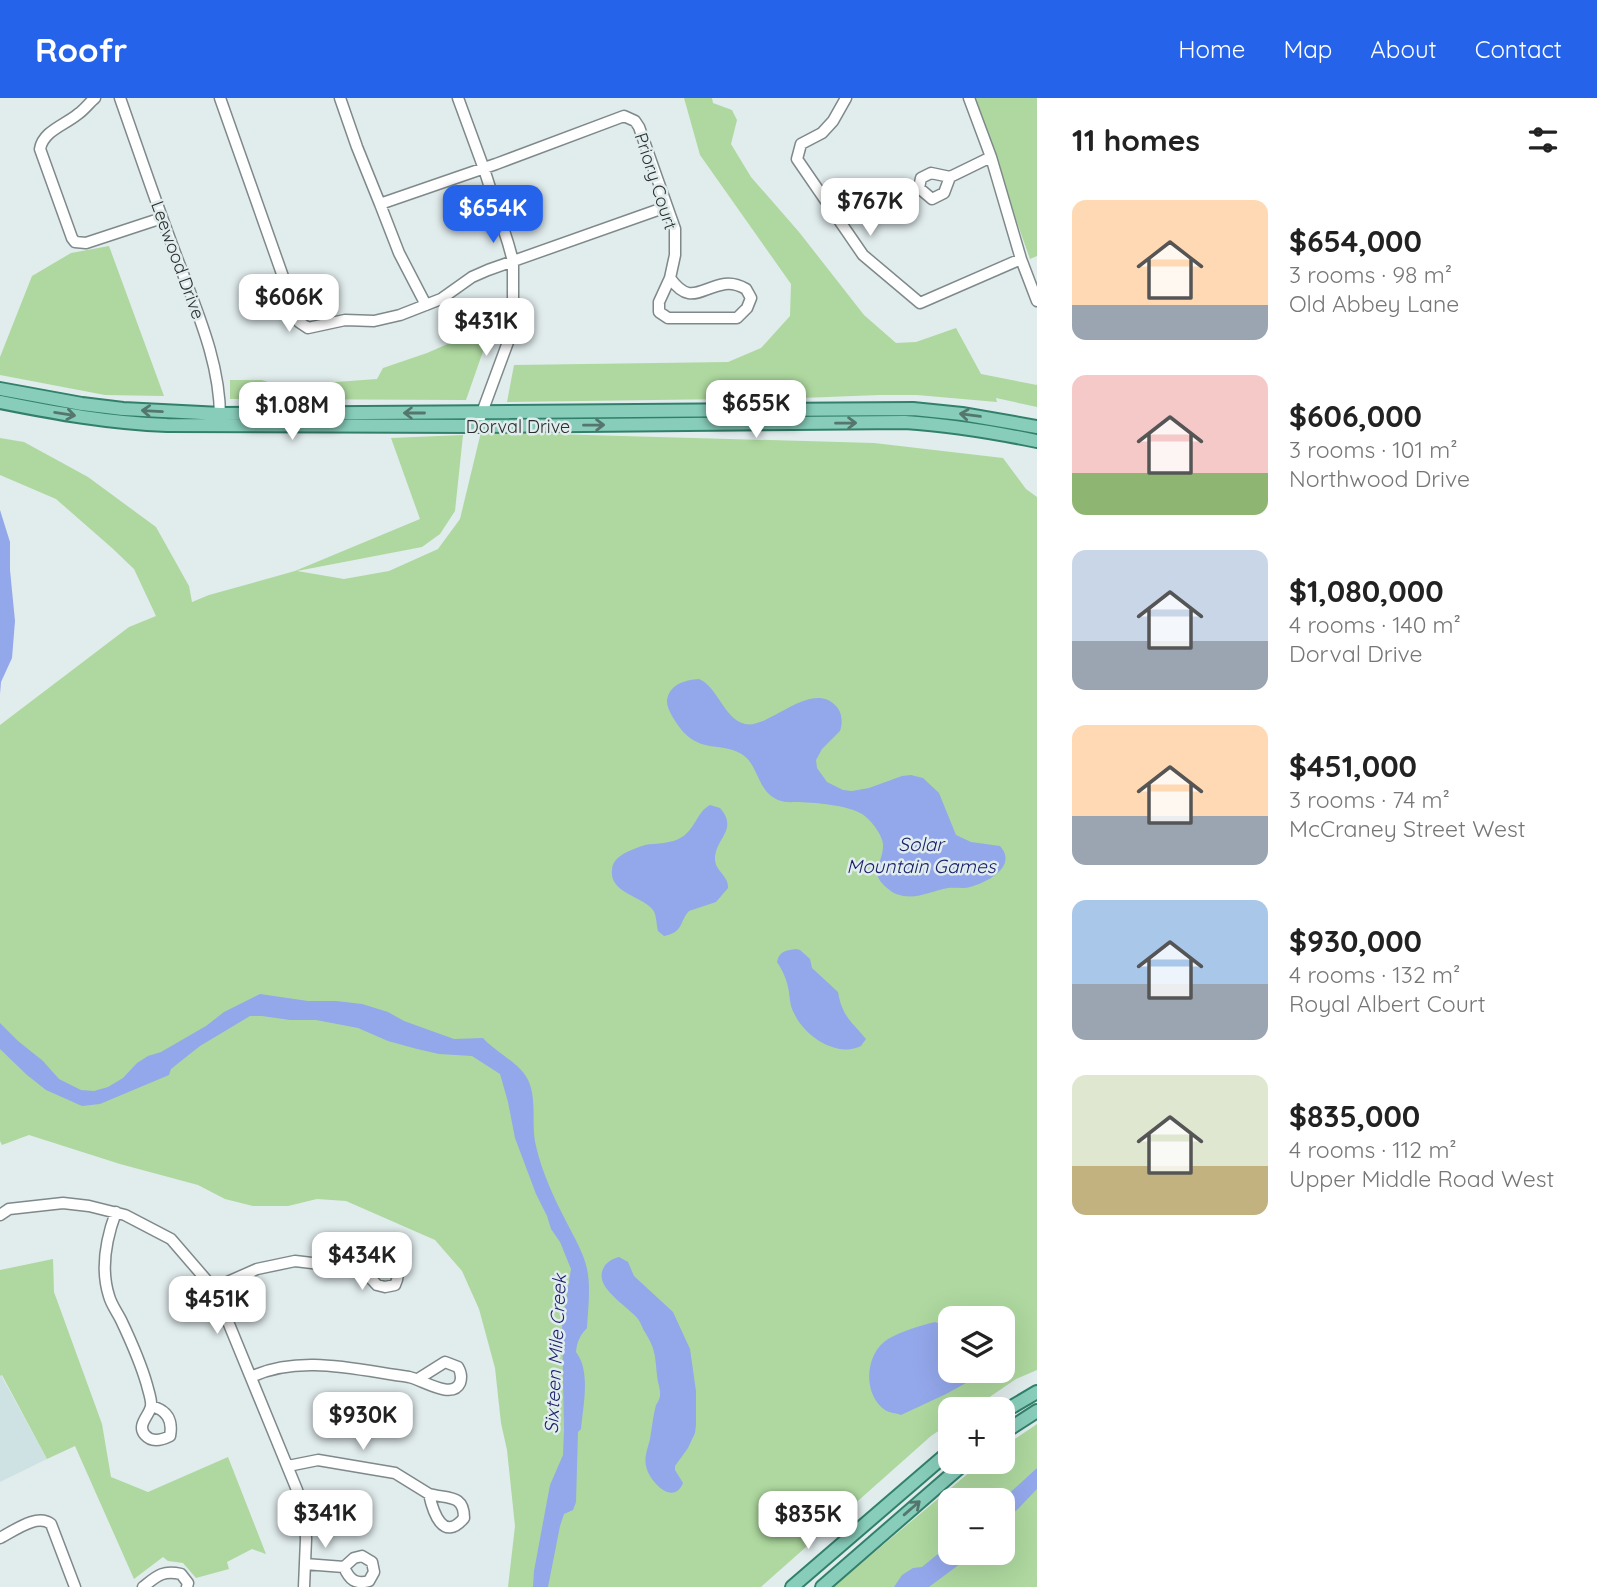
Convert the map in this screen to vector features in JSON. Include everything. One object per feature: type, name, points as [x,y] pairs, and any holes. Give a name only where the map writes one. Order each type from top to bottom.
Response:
[{"type":"main road","name":"Dorval Drive","points":[[0,388],[82,404],[220,420],[477,426],[905,422],[992,431],[1037,441]]},
{"type":"main road","name":"Dorval Drive","points":[[0,402],[130,424],[482,413],[913,409],[1037,427]]},
{"type":"main road","points":[[1015,1405],[1037,1392]]},
{"type":"main road","points":[[1015,1425],[1037,1411]]},
{"type":"main road","points":[[792,1587],[938,1461]]},
{"type":"main road","points":[[822,1587],[952,1474]]},
{"type":"street","points":[[95,98],[80,113],[44,139],[40,149],[72,238],[75,242],[86,243],[162,218]]},
{"type":"street","name":"Leewood Drive","points":[[120,98],[207,339],[219,381],[220,420]]},
{"type":"street","points":[[220,98],[299,322],[308,328],[345,320],[380,320],[400,315],[451,293],[472,277],[666,207]]},
{"type":"street","points":[[340,98],[399,253],[426,305]]},
{"type":"street","points":[[458,98],[513,261],[513,319],[508,342],[477,426]]},
{"type":"street","points":[[846,98],[833,121],[822,133],[801,144],[797,159],[863,255],[920,303],[1021,258]]},
{"type":"street","points":[[969,98],[991,157],[1021,258],[1037,301]]},
{"type":"street","name":"Priory Court","points":[[484,169],[624,116],[635,121],[675,229],[676,255],[670,278],[659,302],[659,312],[668,318],[737,318],[747,308],[751,298],[746,289],[736,284],[723,284],[703,292],[688,293],[678,290],[670,278]]},
{"type":"street","points":[[950,177],[991,157]]},
{"type":"street","points":[[380,204],[484,169]]},
{"type":"street","points":[[0,1215],[9,1209],[63,1203],[116,1212],[171,1239],[215,1290],[288,1465],[305,1516],[304,1587]]},
{"type":"street","points":[[116,1212],[105,1254],[104,1277],[109,1298],[121,1320],[146,1382],[151,1406]]},
{"type":"street","points":[[215,1290],[257,1269],[295,1261],[362,1269]]},
{"type":"street","points":[[250,1377],[280,1367],[311,1364],[418,1378]]},
{"type":"street","points":[[288,1465],[318,1460],[395,1473],[429,1494]]},
{"type":"street","points":[[0,1538],[34,1521],[47,1520],[51,1524],[75,1587]]},
{"type":"street","points":[[305,1564],[344,1567]]},
{"type":"street","points":[[143,1587],[156,1577],[169,1572],[181,1574],[188,1583],[187,1587]]},
{"type":"shaded area","points":[[0,1376],[47,1459],[0,1482]]},
{"type":"green space","points":[[684,98],[712,98],[713,103],[732,110],[737,120],[731,144],[751,177],[799,232],[864,315],[896,343],[916,342],[956,328],[981,374],[1037,385],[1037,407],[996,398],[997,402],[917,395],[507,402],[514,365],[728,362],[761,348],[790,316],[791,284],[700,155]]},
{"type":"green space","points":[[973,98],[1037,98],[1037,256],[1030,259]]},
{"type":"green space","points":[[109,246],[164,396],[105,395],[0,375],[0,357],[32,276],[71,253]]},
{"type":"green space","points":[[495,317],[466,400],[230,399],[230,380],[262,380],[280,386],[377,379],[383,368],[466,336]]},
{"type":"green space","points":[[481,432],[874,443],[1003,458],[1026,489],[1037,497],[1037,1370],[1015,1380],[1015,1306],[938,1306],[938,1383],[1010,1383],[990,1397],[938,1397],[938,1431],[761,1587],[508,1587],[515,1526],[495,1368],[479,1309],[462,1271],[435,1240],[346,1201],[317,1199],[288,1206],[253,1206],[225,1199],[198,1185],[29,1135],[2,1145],[0,1141],[0,725],[129,627],[156,616],[134,569],[112,548],[56,499],[0,475],[0,438],[24,442],[88,477],[156,527],[189,586],[192,602],[295,571],[420,519],[391,438],[463,435],[455,511],[440,534],[422,547],[297,571],[344,579],[389,571],[438,549],[460,519]]},
{"type":"green space","points":[[53,1259],[54,1292],[102,1424],[111,1477],[148,1492],[228,1457],[266,1554],[252,1549],[227,1562],[229,1569],[196,1578],[183,1563],[168,1561],[163,1557],[134,1579],[75,1446],[47,1459],[2,1375],[0,1376],[0,1270]]},
{"type":"green space","points":[[1037,1424],[1037,1587],[833,1587],[938,1499],[938,1565],[1015,1565],[1015,1488],[951,1488],[968,1474],[1015,1474],[1015,1439]]},
{"type":"water","points":[[0,510],[10,542],[15,621],[12,658],[1,682],[0,694]]},
{"type":"water","name":"Solar Mountain Games","points":[[699,679],[706,683],[732,716],[745,724],[765,720],[802,701],[826,699],[838,708],[842,721],[840,731],[822,749],[816,760],[817,768],[827,782],[843,790],[852,791],[902,776],[923,778],[939,793],[956,835],[971,842],[1000,846],[1005,853],[1003,866],[992,877],[970,887],[948,888],[910,896],[892,892],[878,877],[883,844],[877,829],[866,817],[834,805],[778,800],[766,791],[752,765],[743,755],[696,742],[681,729],[669,709],[668,696],[680,683]]},
{"type":"water","points":[[710,805],[720,808],[727,822],[715,859],[728,888],[716,902],[689,911],[675,932],[664,936],[658,931],[653,910],[616,884],[612,878],[613,865],[625,853],[645,845],[674,841],[682,837]]},
{"type":"water","points":[[796,949],[810,959],[812,968],[838,992],[845,1013],[866,1039],[861,1046],[852,1049],[832,1047],[813,1037],[799,1022],[792,1008],[786,980],[777,962],[782,953]]},
{"type":"water","name":"Sixteen Mile Creek","points":[[260,994],[308,1001],[362,1004],[454,1039],[483,1038],[520,1069],[529,1082],[539,1156],[545,1176],[584,1258],[589,1283],[587,1328],[579,1339],[576,1352],[581,1360],[585,1389],[581,1429],[578,1432],[576,1502],[573,1510],[564,1514],[560,1526],[548,1587],[533,1587],[534,1571],[550,1485],[563,1455],[562,1323],[571,1269],[536,1194],[515,1138],[500,1074],[472,1056],[439,1054],[417,1049],[388,1041],[358,1028],[316,1020],[250,1016],[200,1046],[171,1069],[169,1075],[100,1104],[82,1106],[46,1090],[0,1049],[0,1023],[59,1079],[81,1090],[94,1091],[108,1087],[148,1056],[161,1052],[206,1026],[224,1012]]},
{"type":"water","points":[[619,1257],[628,1262],[634,1276],[673,1312],[690,1349],[696,1391],[696,1425],[688,1448],[675,1466],[683,1483],[679,1490],[673,1493],[656,1484],[646,1466],[654,1413],[660,1397],[652,1346],[639,1320],[603,1283],[603,1269],[606,1264]]},
{"type":"water","points":[[938,1323],[938,1383],[966,1383],[901,1415],[887,1411],[878,1403],[873,1394],[869,1374],[880,1345],[911,1329]]},
{"type":"water","points":[[1037,1468],[1037,1489],[1015,1511],[1015,1488]]},
{"type":"water","points":[[938,1554],[938,1565],[959,1565],[929,1587],[894,1587],[902,1575],[913,1568],[922,1567]]}]
